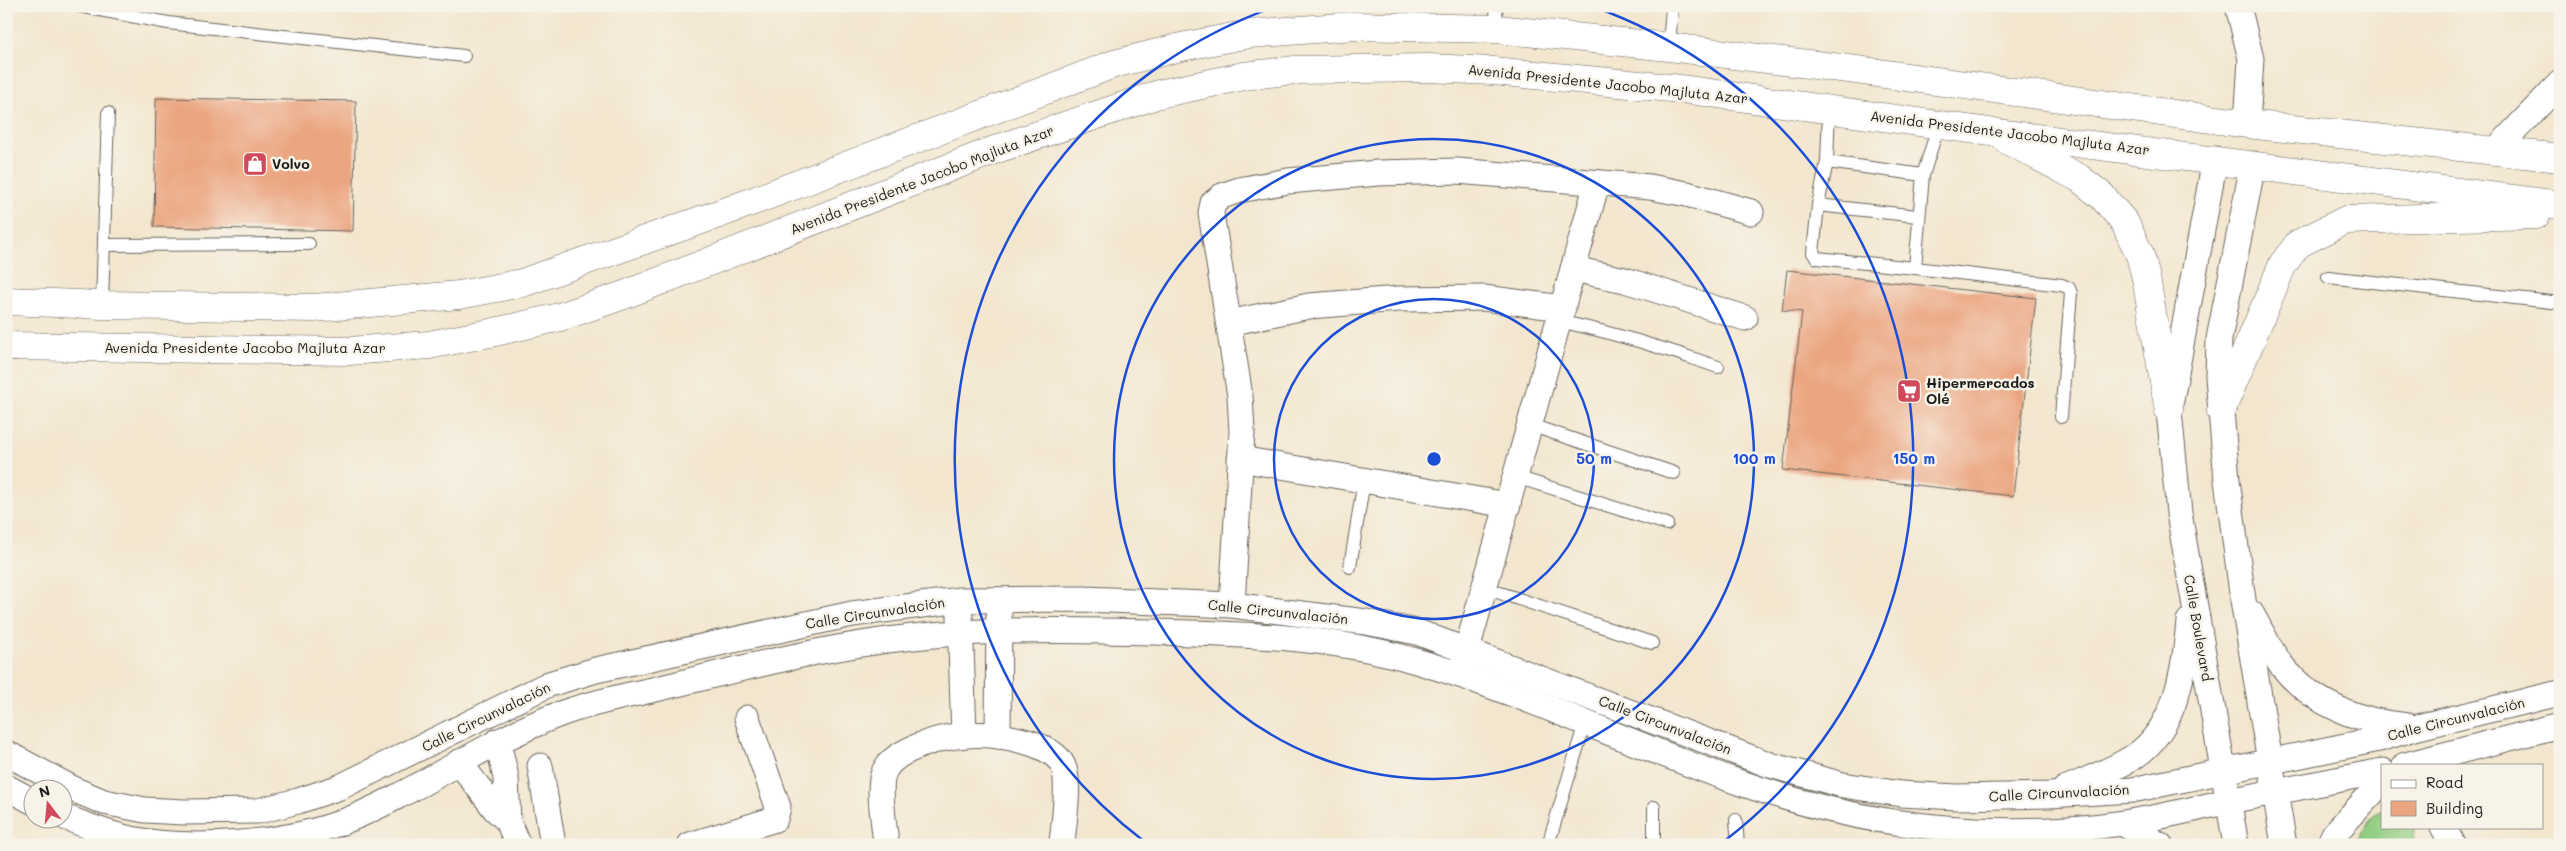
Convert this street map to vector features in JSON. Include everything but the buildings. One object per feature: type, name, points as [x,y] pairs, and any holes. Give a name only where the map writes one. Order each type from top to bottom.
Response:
[{"type":"main road","points":[[6,301],[102,305],[314,308],[459,295],[522,283],[726,211],[1114,64],[1181,47],[1249,34],[1353,26],[1496,18],[1669,48],[1859,70],[2246,124],[2560,158]]},
{"type":"main road","name":"Avenida Presidente Jacobo Majluta Azar","points":[[6,346],[349,351],[429,345],[495,332],[560,317],[624,295],[997,149],[1159,94],[1244,76],[1295,70],[1346,68],[1499,71],[1682,89],[1990,132],[2215,159],[2560,205]]},
{"type":"main road","points":[[1990,132],[2079,178],[2102,196],[2125,223],[2140,255],[2146,278],[2170,411]]},
{"type":"main road","points":[[2221,411],[2283,264],[2298,244],[2312,235],[2346,220],[2560,213]]},
{"type":"street","points":[[2238,6],[2251,59],[2246,124]]},
{"type":"street","points":[[2495,151],[2560,83]]},
{"type":"street","name":"Calle Boulevard","points":[[2215,159],[2170,411],[2174,472],[2191,588],[2236,845]]},
{"type":"street","points":[[2253,164],[2219,340],[2218,377],[2227,480],[2243,600],[2284,845]]},
{"type":"street","points":[[1232,605],[1240,459],[1240,396],[1211,213],[1213,204],[1222,196],[1239,190],[1288,181],[1378,173],[1457,171],[1650,187],[1687,194],[1750,212]]},
{"type":"street","points":[[1460,676],[1597,184]]},
{"type":"street","points":[[1573,269],[1625,280],[1745,318]]},
{"type":"street","points":[[1229,323],[1310,306],[1399,298],[1484,298],[1561,315]]},
{"type":"street","points":[[1240,459],[1508,505]]},
{"type":"street","points":[[2049,795],[2136,756],[2156,734],[2172,706],[2180,679],[2187,645],[2191,588]]},
{"type":"street","points":[[998,736],[999,599]]},
{"type":"street","name":"Calle Circunvalación","points":[[6,753],[75,790],[104,802],[145,810],[184,812],[258,811],[298,801],[340,786],[549,684],[596,670],[852,614],[960,600],[999,599],[1084,599],[1232,605],[1366,622],[1417,632],[1770,765],[1843,785],[1920,795],[2049,795],[2132,790],[2379,739],[2418,726],[2560,693]]},
{"type":"street","points":[[960,600],[964,735]]},
{"type":"street","points":[[2243,600],[2282,666],[2309,694],[2344,712],[2377,723],[2418,726]]},
{"type":"street","name":"Calle Circunvalación","points":[[72,820],[87,827],[136,840],[188,844],[265,842],[300,835],[344,821],[498,742],[560,714],[606,700],[770,661],[865,644],[960,633],[1087,630],[1260,635],[1304,640],[1387,654],[1412,660],[1536,702],[1585,723],[1763,789],[1839,813],[1911,824],[2016,831],[2056,837],[2381,770]]},
{"type":"street","points":[[690,845],[776,818],[778,807],[747,718]]},
{"type":"street","points":[[2407,764],[2560,725]]},
{"type":"street","points":[[886,845],[882,792],[884,772],[888,765],[914,747],[964,735],[998,736],[1046,748],[1058,756],[1064,767],[1066,788],[1062,845]]},
{"type":"street","points":[[498,742],[506,778],[508,821],[518,845]]},
{"type":"street","points":[[459,762],[495,809],[508,821]]},
{"type":"street","points":[[540,766],[553,845]]},
{"type":"street","points":[[2329,845],[2334,834],[2381,783]]},
{"type":"street","points":[[6,787],[22,796]]},
{"type":"street","points":[[2122,823],[2160,845]]},
{"type":"street","points":[[2444,828],[2453,845]]},
{"type":"lane","points":[[80,6],[168,23],[464,56]]},
{"type":"lane","points":[[1669,48],[1672,6]]},
{"type":"lane","points":[[1829,109],[1826,162],[1818,205],[1813,252],[1817,258],[2062,285],[2069,288],[2071,293],[2061,417]]},
{"type":"lane","points":[[102,305],[108,113]]},
{"type":"lane","points":[[1914,268],[1923,175],[1939,124]]},
{"type":"lane","points":[[1826,162],[1923,175]]},
{"type":"lane","points":[[1818,205],[1918,216]]},
{"type":"lane","points":[[104,245],[309,244]]},
{"type":"lane","points":[[2328,277],[2560,303]]},
{"type":"lane","points":[[1561,315],[1665,347],[1718,367]]},
{"type":"lane","points":[[1530,426],[1674,473]]},
{"type":"lane","points":[[1516,477],[1667,524]]},
{"type":"lane","points":[[1350,567],[1364,480]]},
{"type":"lane","points":[[1485,588],[1652,643]]},
{"type":"lane","points":[[1548,845],[1585,723]]},
{"type":"lane","points":[[1654,807],[1654,845]]},
{"type":"lane","points":[[1736,820],[1738,845]]},
{"type":"green space","points":[[2381,811],[2381,828],[2415,828],[2414,845],[2354,845],[2372,816]]},
{"type":"place","name":"Volvo","points":[[255,164]]},
{"type":"place","name":"Hipermercados Olé","points":[[1909,391]]}]
